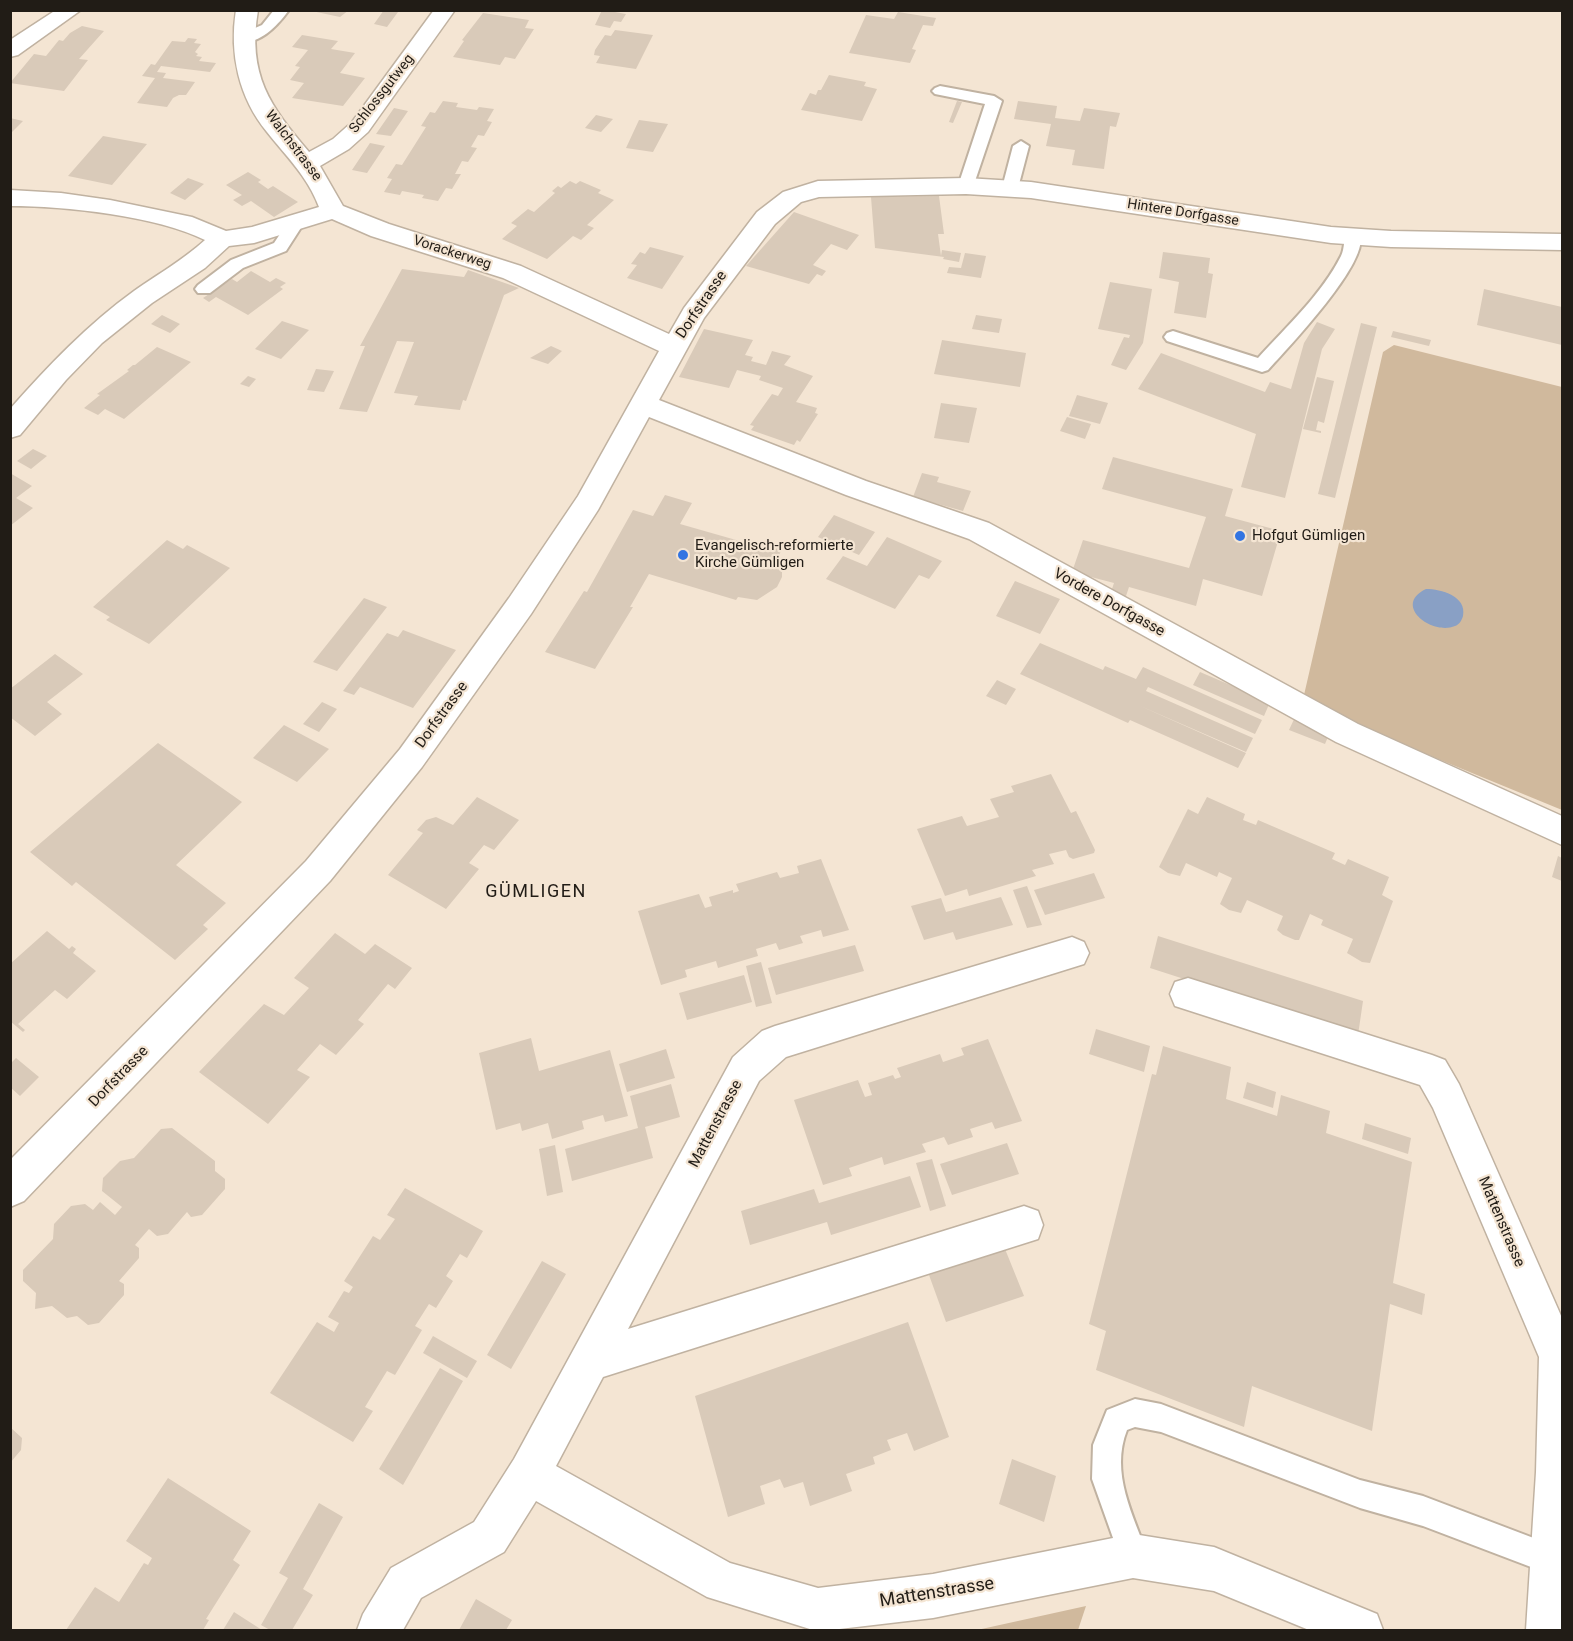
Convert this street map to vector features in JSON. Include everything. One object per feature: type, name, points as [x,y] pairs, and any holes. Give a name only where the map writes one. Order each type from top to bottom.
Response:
[{"type":"street","points":[[10,51],[71,10]]},
{"type":"street","name":"Walchstrasse","points":[[247,10],[244,38],[251,78],[271,122],[307,164],[328,196],[333,211]]},
{"type":"street","name":"Schlossgutweg","points":[[307,164],[334,148],[360,127],[445,10]]},
{"type":"street","name":"Hintere Dorfgasse","points":[[805,193],[818,189],[966,186],[1010,188],[1353,237],[1563,242]]},
{"type":"street","name":"Dorfstrasse","points":[[10,1188],[318,871],[411,758],[520,606],[588,503],[693,314],[748,239],[780,205],[805,193]]},
{"type":"street","points":[[10,198],[98,204],[195,225],[222,239]]},
{"type":"street","points":[[10,428],[57,373],[93,337],[143,297],[196,262],[222,239],[254,235],[333,211]]},
{"type":"street","name":"Vorackerweg","points":[[333,211],[380,230],[512,272],[674,347]]},
{"type":"street","name":"Vordere Dorfgasse","points":[[643,404],[856,488],[979,531],[1347,733],[1563,831]]},
{"type":"street","name":"Mattenstrasse","points":[[379,1630],[406,1583],[489,1537],[529,1474],[746,1069],[774,1043],[1072,953]]},
{"type":"street","name":"Mattenstrasse","points":[[1188,994],[1432,1072],[1446,1096],[1559,1357],[1557,1472],[1548,1630]]},
{"type":"street","points":[[590,1361],[1024,1225]]},
{"type":"street","name":"Mattenstrasse","points":[[529,1474],[722,1582],[818,1610],[933,1596],[1133,1556],[1214,1569],[1361,1630]]},
{"type":"lane","points":[[244,38],[267,28],[282,10]]},
{"type":"lane","points":[[940,91],[994,101],[966,186]]},
{"type":"lane","points":[[1010,188],[1021,146]]},
{"type":"lane","points":[[204,289],[237,264],[280,247],[296,223]]},
{"type":"lane","points":[[1173,337],[1262,366],[1322,297],[1351,254],[1353,237]]},
{"type":"lane","points":[[1133,1556],[1106,1479],[1107,1445],[1117,1420],[1135,1413],[1161,1418],[1360,1494],[1423,1511],[1552,1560]]},
{"type":"shaded area","points":[[1394,345],[1562,387],[1562,810],[1382,736],[1304,695],[1383,352]]},
{"type":"shaded area","points":[[1086,1606],[1078,1630],[977,1630]]},
{"type":"water","points":[[1426,589],[1439,590],[1457,599],[1463,609],[1461,621],[1455,626],[1446,628],[1436,627],[1419,617],[1414,610],[1413,603],[1417,596]]},
{"type":"building","points":[[307,10],[349,10],[340,17]]},
{"type":"building","points":[[384,10],[398,12],[387,27],[374,24]]},
{"type":"building","points":[[602,10],[626,14],[621,22],[614,21],[610,28],[595,25]]},
{"type":"building","points":[[898,12],[936,18],[933,26],[923,25],[912,49],[916,50],[910,63],[849,53],[866,15],[894,19]]},
{"type":"building","points":[[483,13],[529,20],[525,28],[534,29],[515,59],[505,57],[500,65],[453,57],[464,41],[462,40]]},
{"type":"building","points":[[82,26],[104,31],[79,59],[88,60],[64,91],[10,83],[34,54],[46,56],[59,40],[63,41],[70,33]]},
{"type":"building","points":[[615,30],[653,35],[636,69],[596,63],[600,56],[594,55],[595,50],[605,35],[611,36]]},
{"type":"building","points":[[302,35],[338,41],[331,49],[355,53],[340,73],[365,78],[343,106],[292,98],[304,83],[290,80],[300,67],[295,66],[308,50],[292,47]]},
{"type":"building","points":[[188,38],[197,39],[194,43],[201,44],[195,52],[198,54],[196,56],[202,57],[199,61],[216,63],[210,72],[161,66],[157,72],[166,73],[163,78],[195,82],[186,95],[173,98],[167,107],[137,103],[155,78],[142,76],[151,64],[155,65],[172,41],[185,42]]},
{"type":"building","points":[[829,75],[866,82],[864,86],[877,89],[862,121],[801,110],[810,93],[816,95]]},
{"type":"building","points":[[443,101],[458,103],[456,107],[477,110],[479,107],[494,109],[487,121],[492,122],[484,136],[478,135],[471,147],[477,148],[468,162],[462,161],[455,174],[461,174],[452,189],[446,188],[438,201],[422,198],[424,195],[402,191],[400,195],[384,192],[392,179],[387,178],[396,164],[402,165],[426,127],[421,126],[430,112],[435,113]]},
{"type":"building","points":[[957,101],[962,102],[953,123],[949,122]]},
{"type":"building","points":[[1018,101],[1057,106],[1055,118],[1080,121],[1084,108],[1120,113],[1116,127],[1110,126],[1104,169],[1072,165],[1075,150],[1046,146],[1051,124],[1014,119]]},
{"type":"building","points":[[394,108],[408,111],[391,136],[376,134]]},
{"type":"building","points":[[596,115],[613,119],[601,132],[585,128]]},
{"type":"building","points":[[10,118],[23,121],[10,134]]},
{"type":"building","points":[[639,120],[668,124],[653,152],[626,148]]},
{"type":"building","points":[[103,136],[147,144],[112,185],[68,176]]},
{"type":"building","points":[[370,143],[385,146],[367,173],[352,170]]},
{"type":"building","points":[[248,172],[261,180],[258,182],[268,189],[273,186],[298,202],[274,217],[251,201],[242,206],[233,200],[242,195],[226,185]]},
{"type":"building","points":[[188,178],[204,184],[185,200],[170,193]]},
{"type":"building","points":[[570,181],[576,184],[580,181],[601,190],[598,193],[614,200],[587,225],[594,228],[581,240],[573,236],[547,259],[502,239],[517,226],[511,223],[528,209],[534,212],[555,193],[552,191]]},
{"type":"building","points":[[939,196],[944,234],[938,234],[941,256],[942,250],[961,253],[959,262],[943,259],[944,257],[875,248],[871,197]]},
{"type":"building","points":[[794,212],[859,235],[847,250],[831,244],[813,265],[826,271],[822,276],[817,274],[809,284],[746,266]]},
{"type":"building","points":[[650,247],[684,256],[662,289],[627,278],[637,265],[631,264],[640,252],[645,254]]},
{"type":"building","points":[[1163,252],[1210,258],[1208,273],[1213,274],[1206,318],[1174,313],[1179,282],[1159,278]]},
{"type":"building","points":[[965,253],[986,256],[981,278],[947,273],[949,267],[961,268]]},
{"type":"building","points":[[402,269],[464,277],[468,270],[519,288],[504,295],[466,401],[463,400],[460,410],[414,405],[418,396],[394,393],[414,342],[397,341],[367,412],[339,409],[365,346],[360,346]]},
{"type":"building","points":[[251,271],[270,282],[276,278],[286,283],[280,287],[283,289],[248,315],[216,297],[209,302],[203,298],[232,279],[237,282]]},
{"type":"building","points":[[1110,282],[1152,289],[1143,343],[1126,370],[1111,365],[1124,337],[1129,338],[1130,335],[1098,329]]},
{"type":"building","points":[[1484,289],[1562,307],[1562,345],[1477,325]]},
{"type":"building","points":[[162,315],[180,324],[170,333],[151,324]]},
{"type":"building","points":[[976,315],[1002,319],[999,333],[972,329]]},
{"type":"building","points":[[282,321],[309,330],[281,359],[255,349]]},
{"type":"building","points":[[1317,322],[1335,329],[1322,349],[1285,498],[1241,487],[1256,434],[1138,389],[1161,353],[1265,392],[1270,382],[1291,389],[1304,343]]},
{"type":"building","points":[[1361,323],[1377,327],[1335,498],[1318,494]]},
{"type":"building","points":[[704,329],[753,340],[745,355],[753,357],[751,361],[766,365],[772,351],[791,356],[784,365],[813,376],[796,402],[817,408],[815,413],[818,414],[800,442],[797,440],[794,445],[751,430],[754,426],[750,425],[772,394],[778,396],[783,388],[759,380],[761,376],[737,370],[729,388],[679,377]]},
{"type":"building","points":[[1393,331],[1431,340],[1429,346],[1391,337]]},
{"type":"building","points":[[942,340],[1026,353],[1020,387],[934,374]]},
{"type":"building","points":[[551,346],[562,351],[548,364],[530,358]]},
{"type":"building","points":[[157,347],[191,362],[124,419],[105,409],[98,415],[84,408],[100,395],[97,394]]},
{"type":"building","points":[[316,369],[334,371],[324,392],[307,390]]},
{"type":"building","points":[[248,376],[256,379],[249,387],[240,384]]},
{"type":"building","points":[[1317,377],[1334,381],[1324,423],[1318,421],[1316,430],[1321,433],[1303,429]]},
{"type":"building","points":[[1077,395],[1108,403],[1100,424],[1069,416]]},
{"type":"building","points":[[941,403],[977,408],[969,443],[934,438]]},
{"type":"building","points":[[1067,417],[1091,424],[1085,439],[1060,431]]},
{"type":"building","points":[[33,449],[47,456],[31,469],[17,461]]},
{"type":"building","name":"Hofgut Gümligen","points":[[1113,457],[1233,489],[1225,516],[1281,531],[1262,596],[1203,579],[1196,606],[1129,587],[1125,599],[1110,595],[1114,583],[1072,572],[1083,540],[1189,568],[1206,517],[1102,489]]},
{"type":"building","points":[[10,473],[32,486],[16,498],[33,508],[10,526]]},
{"type":"building","points":[[922,473],[939,477],[937,482],[971,491],[963,511],[913,497]]},
{"type":"building","points":[[665,495],[692,503],[680,524],[764,548],[765,544],[782,549],[778,557],[782,565],[782,577],[777,587],[757,600],[738,597],[736,600],[649,574],[630,607],[633,607],[595,669],[545,652],[584,591],[587,592],[633,510],[653,516]]},
{"type":"building","points":[[834,515],[875,532],[859,555],[818,537]]},
{"type":"building","points":[[887,537],[942,561],[929,579],[919,575],[895,609],[826,579],[843,556],[867,566]]},
{"type":"building","points":[[167,540],[183,549],[187,545],[230,568],[149,644],[106,620],[110,617],[93,607]]},
{"type":"building","points":[[1015,581],[1060,599],[1040,634],[996,616]]},
{"type":"building","points":[[364,598],[387,607],[337,671],[313,662]]},
{"type":"building","points":[[403,630],[456,650],[413,708],[360,687],[354,695],[343,691],[387,633],[398,637]]},
{"type":"building","points":[[1040,643],[1103,670],[1105,666],[1136,679],[1143,667],[1262,720],[1255,734],[1148,687],[1146,691],[1253,738],[1246,752],[1138,705],[1246,753],[1238,768],[1130,720],[1128,723],[1020,674]]},
{"type":"building","points":[[55,654],[83,674],[47,702],[62,714],[35,736],[10,717],[10,689]]},
{"type":"building","points":[[1200,672],[1270,702],[1264,716],[1193,685]]},
{"type":"building","points":[[997,680],[1016,689],[1006,705],[986,696]]},
{"type":"building","points":[[322,702],[337,709],[319,732],[303,724]]},
{"type":"building","points":[[1296,715],[1330,732],[1325,744],[1289,730]]},
{"type":"building","points":[[284,725],[329,749],[297,782],[253,758]]},
{"type":"building","points":[[158,743],[242,802],[176,865],[226,903],[203,925],[208,929],[175,960],[76,882],[72,886],[30,852]]},
{"type":"building","points":[[1051,774],[1071,813],[1076,811],[1095,850],[1094,853],[1073,859],[1069,857],[1066,850],[1049,854],[1054,864],[1032,870],[1036,876],[969,896],[967,889],[945,896],[917,829],[962,816],[967,826],[999,817],[990,799],[1014,792],[1011,786]]},
{"type":"building","points":[[477,797],[519,820],[494,850],[484,845],[469,863],[479,869],[446,909],[388,875],[423,833],[417,830],[426,820],[436,817],[453,825]]},
{"type":"building","points":[[1207,797],[1245,814],[1243,820],[1256,825],[1258,820],[1335,853],[1332,859],[1345,865],[1348,859],[1389,877],[1382,895],[1393,901],[1370,963],[1362,962],[1347,953],[1353,939],[1321,925],[1323,920],[1310,914],[1299,940],[1295,940],[1277,930],[1283,916],[1247,900],[1241,913],[1229,910],[1220,904],[1232,878],[1219,872],[1217,877],[1186,863],[1180,876],[1168,873],[1159,867],[1188,809],[1198,814]]},
{"type":"building","points":[[1558,856],[1562,858],[1562,881],[1552,877]]},
{"type":"building","points":[[821,859],[849,930],[823,937],[821,930],[800,936],[803,943],[779,950],[776,943],[756,949],[758,956],[718,968],[716,961],[685,970],[687,977],[661,985],[638,911],[699,894],[705,908],[712,906],[709,897],[733,890],[733,893],[739,891],[736,884],[777,872],[780,878],[799,873],[797,866]]},
{"type":"building","points":[[1094,873],[1105,898],[1045,915],[1034,890]]},
{"type":"building","points":[[1027,886],[1042,925],[1027,928],[1013,890]]},
{"type":"building","points":[[1001,897],[1013,925],[956,940],[953,932],[924,940],[911,906],[941,898],[946,912]]},
{"type":"building","points":[[47,931],[69,949],[72,946],[76,949],[73,953],[96,971],[67,999],[55,990],[18,1024],[25,1030],[23,1032],[10,1021],[10,964]]},
{"type":"building","points":[[335,933],[365,954],[375,944],[412,968],[395,989],[388,984],[358,1020],[364,1024],[336,1055],[320,1044],[297,1070],[310,1077],[268,1124],[199,1072],[264,1004],[284,1015],[309,988],[294,978]]},
{"type":"building","points":[[1158,936],[1363,1001],[1358,1035],[1150,968]]},
{"type":"building","points":[[855,945],[864,971],[776,995],[768,968]]},
{"type":"building","points":[[761,962],[772,1003],[756,1007],[746,966]]},
{"type":"building","points":[[744,975],[752,1002],[687,1020],[679,993]]},
{"type":"building","points":[[1096,1029],[1150,1046],[1144,1072],[1089,1054]]},
{"type":"building","points":[[531,1038],[539,1071],[610,1050],[628,1116],[605,1122],[603,1115],[582,1121],[584,1129],[552,1139],[548,1123],[522,1131],[520,1123],[496,1130],[479,1053]]},
{"type":"building","points":[[988,1039],[1022,1121],[995,1129],[992,1122],[970,1129],[973,1137],[948,1145],[944,1137],[922,1144],[926,1152],[884,1165],[882,1157],[849,1168],[852,1176],[823,1185],[794,1100],[858,1080],[865,1097],[872,1095],[868,1083],[893,1075],[895,1079],[901,1077],[897,1068],[940,1054],[943,1062],[964,1055],[961,1048]]},
{"type":"building","points":[[1163,1046],[1231,1067],[1226,1099],[1277,1116],[1281,1095],[1330,1111],[1326,1133],[1412,1162],[1393,1283],[1425,1294],[1422,1315],[1390,1304],[1372,1431],[1252,1386],[1244,1427],[1096,1370],[1106,1331],[1089,1324],[1152,1074],[1156,1075]]},
{"type":"building","points":[[666,1049],[675,1078],[627,1092],[619,1064]]},
{"type":"building","points":[[16,1058],[39,1077],[20,1096],[10,1087],[10,1064]]},
{"type":"building","points":[[1247,1082],[1276,1092],[1273,1108],[1243,1098]]},
{"type":"building","points":[[671,1084],[680,1117],[645,1127],[653,1158],[572,1181],[565,1149],[638,1128],[630,1096]]},
{"type":"building","points":[[1365,1123],[1411,1138],[1408,1154],[1362,1139]]},
{"type":"building","points":[[172,1128],[215,1161],[215,1171],[225,1179],[225,1189],[202,1215],[191,1217],[187,1212],[168,1234],[157,1236],[149,1229],[135,1245],[139,1248],[139,1258],[119,1281],[124,1284],[124,1295],[99,1323],[88,1325],[77,1316],[67,1318],[52,1306],[35,1309],[36,1293],[23,1281],[23,1270],[53,1239],[54,1224],[71,1206],[85,1204],[93,1210],[100,1202],[115,1215],[122,1207],[102,1191],[103,1178],[120,1161],[134,1158],[161,1129]]},
{"type":"building","points":[[1007,1143],[1019,1174],[952,1195],[940,1164]]},
{"type":"building","points":[[555,1145],[563,1192],[547,1196],[539,1149]]},
{"type":"building","points":[[932,1159],[946,1206],[930,1211],[916,1163]]},
{"type":"building","points":[[910,1176],[921,1207],[831,1235],[827,1222],[750,1245],[741,1211],[814,1189],[819,1203]]},
{"type":"building","points":[[405,1188],[483,1231],[467,1258],[460,1254],[446,1276],[453,1281],[436,1308],[429,1304],[415,1326],[422,1330],[395,1375],[387,1371],[365,1407],[373,1411],[353,1442],[270,1393],[317,1322],[334,1332],[339,1323],[328,1317],[344,1291],[349,1293],[353,1287],[344,1281],[373,1236],[380,1240],[395,1219],[387,1215]]},
{"type":"building","points":[[1005,1249],[1024,1296],[946,1322],[929,1275]]},
{"type":"building","points":[[542,1261],[566,1274],[511,1369],[487,1355]]},
{"type":"building","points":[[908,1322],[949,1437],[914,1451],[907,1433],[887,1440],[891,1450],[873,1457],[875,1464],[846,1474],[852,1491],[810,1506],[803,1482],[784,1488],[780,1479],[760,1486],[765,1504],[728,1517],[695,1396]]},
{"type":"building","points":[[433,1336],[477,1361],[467,1378],[423,1353]]},
{"type":"building","points":[[440,1368],[463,1381],[403,1485],[379,1469]]},
{"type":"building","points":[[10,1427],[22,1438],[21,1450],[10,1463]]},
{"type":"building","points":[[1012,1459],[1056,1476],[1044,1522],[999,1504]]},
{"type":"building","points":[[168,1478],[251,1531],[233,1560],[240,1565],[206,1619],[209,1620],[203,1630],[66,1630],[95,1587],[119,1602],[144,1563],[148,1565],[152,1558],[126,1541]]},
{"type":"building","points":[[319,1503],[343,1517],[303,1589],[313,1595],[292,1630],[270,1630],[261,1625],[288,1578],[279,1573]]},
{"type":"building","points":[[476,1599],[512,1620],[506,1630],[459,1630]]},
{"type":"building","points":[[234,1612],[262,1630],[223,1630]]},
{"type":"place","name":"Hofgut Gümligen","points":[[1240,536]]},
{"type":"place","name":"Evangelisch-reformierte Kirche Gümligen","points":[[683,555]]},
{"type":"district","name":"GÜMLIGEN","points":[[536,892]]}]
